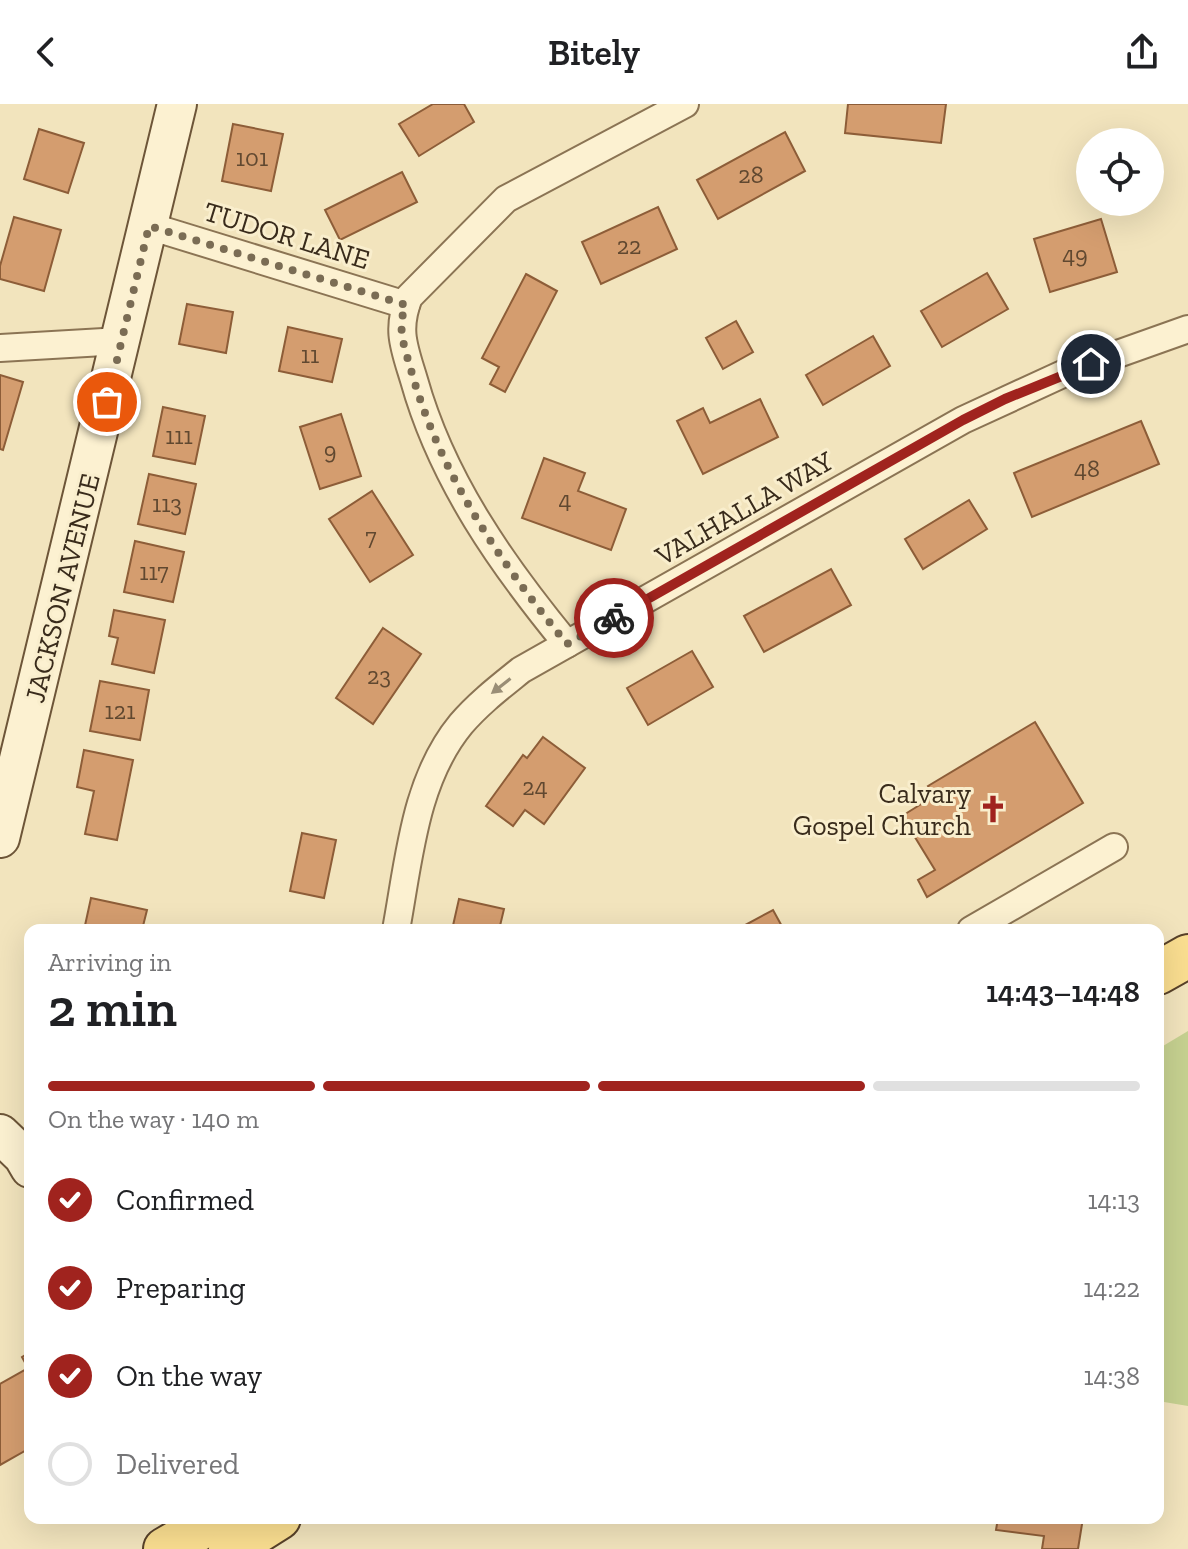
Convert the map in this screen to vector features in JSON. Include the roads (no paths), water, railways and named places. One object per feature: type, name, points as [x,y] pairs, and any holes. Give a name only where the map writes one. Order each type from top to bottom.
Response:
[{"type":"main road","points":[[1164,970],[1188,956]]},
{"type":"main road","points":[[165,1549],[208,1524]]},
{"type":"street","name":"JACKSON AVENUE","points":[[3,816],[177,104]]},
{"type":"street","points":[[567,644],[521,588],[490,542],[449,470],[422,409],[401,334],[401,316],[409,297],[506,199],[685,104]]},
{"type":"street","name":"TUDOR LANE","points":[[149,226],[406,305]]},
{"type":"street","name":"VALHALLA WAY","points":[[397,924],[420,808],[438,760],[460,726],[488,696],[521,670],[963,420],[1067,372],[1188,329]]},
{"type":"street","points":[[0,348],[121,341]]},
{"type":"street","points":[[981,924],[1114,847]]},
{"type":"street","points":[[0,1134],[24,1158]]},
{"type":"place","name":"Calvary Gospel Church","points":[[993,809]]}]
